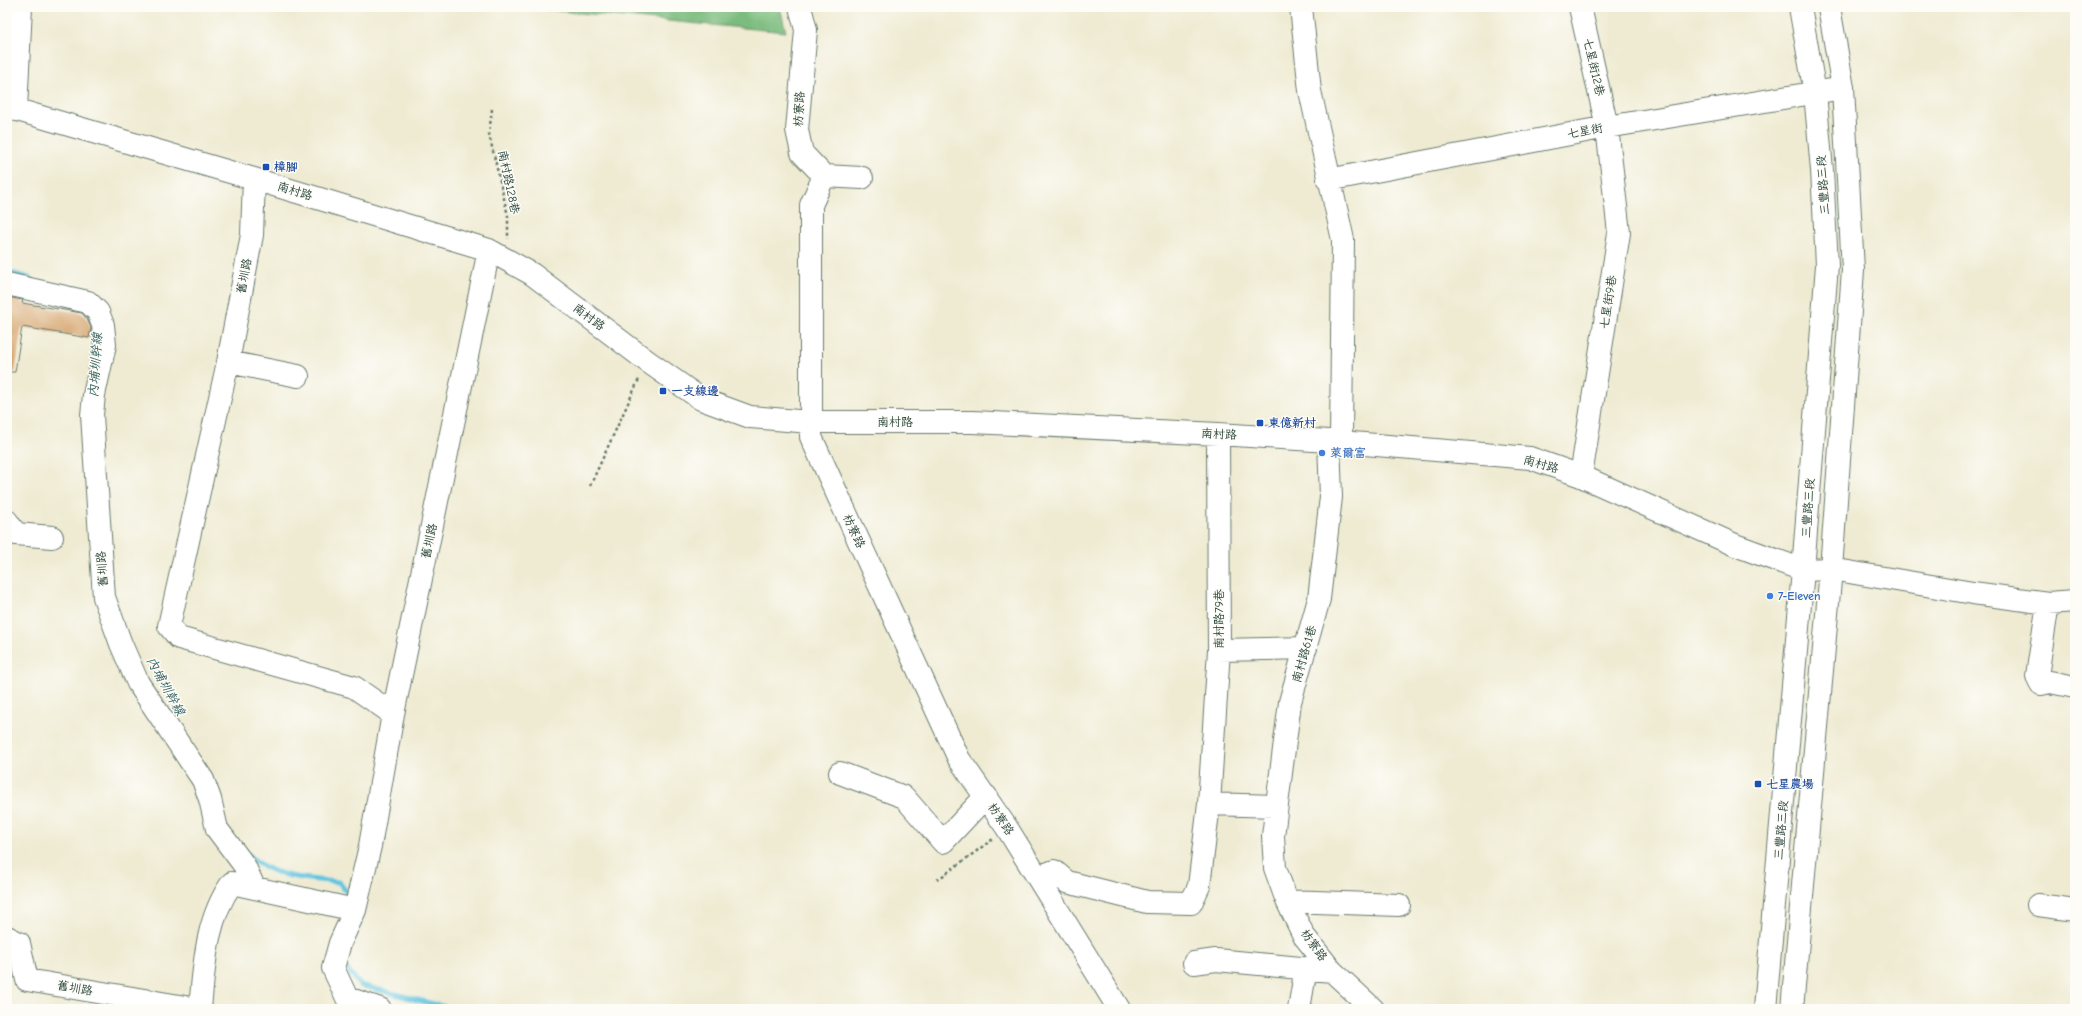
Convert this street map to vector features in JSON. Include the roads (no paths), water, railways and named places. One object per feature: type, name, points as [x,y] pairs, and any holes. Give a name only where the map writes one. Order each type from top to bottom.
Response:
[{"type":"street","points":[[11,109],[21,7]]},
{"type":"street","name":"枋寮路","points":[[800,7],[806,30],[797,130],[802,153],[824,176],[811,205],[811,437],[959,759],[1007,828],[1119,1009]]},
{"type":"street","name":"南村路61巷","points":[[1275,868],[1273,836],[1290,702],[1319,599],[1331,497],[1335,442],[1343,240],[1328,180],[1310,91],[1301,7]]},
{"type":"street","name":"七星街12巷","points":[[1580,7],[1607,127]]},
{"type":"street","name":"三豐路三段","points":[[1765,1009],[1803,570],[1827,265],[1822,170],[1815,93],[1800,7]]},
{"type":"street","name":"三豐路三段","points":[[1792,1009],[1831,569],[1853,270],[1843,88],[1829,7]]},
{"type":"street","name":"七星街","points":[[1328,180],[1607,127],[1843,88]]},
{"type":"street","name":"南村路","points":[[11,109],[254,179],[489,250],[508,259],[532,274],[647,361],[701,399],[750,417],[810,422],[973,422],[1218,434],[1530,458],[1581,476],[1735,545],[1803,570],[1831,569],[1973,594],[2048,604],[2075,601]]},
{"type":"street","name":"七星街9巷","points":[[1581,476],[1619,233],[1607,127]]},
{"type":"street","points":[[824,176],[862,178]]},
{"type":"street","name":"舊圳路","points":[[254,179],[252,235],[228,362],[169,626],[179,638],[354,687],[393,714]]},
{"type":"street","name":"舊圳路","points":[[380,1009],[347,998],[333,968],[340,943],[354,910],[370,846],[393,714],[489,250]]},
{"type":"street","name":"舊圳路","points":[[7,284],[88,302],[98,312],[101,318],[105,345],[94,395],[92,416],[104,596],[121,644],[138,683],[203,780],[210,799],[217,830],[244,865],[254,887]]},
{"type":"street","points":[[228,362],[298,376]]},
{"type":"street","name":"南村路79巷","points":[[1038,877],[1054,871],[1067,882],[1147,902],[1191,903],[1199,886],[1209,804],[1219,650],[1218,434]]},
{"type":"street","points":[[7,521],[16,534],[52,537]]},
{"type":"street","points":[[2048,604],[2037,676],[2041,684],[2050,682],[2075,687]]},
{"type":"street","points":[[1219,650],[1306,648]]},
{"type":"street","points":[[840,773],[904,797],[943,842],[986,796]]},
{"type":"street","points":[[1209,804],[1276,806]]},
{"type":"street","name":"枋寮路","points":[[1275,868],[1287,901],[1304,936],[1332,971],[1373,1009]]},
{"type":"street","name":"舊圳路","points":[[7,937],[19,943],[28,980],[198,1009],[206,948],[221,898],[232,883],[354,910]]},
{"type":"street","points":[[1287,901],[1399,905]]},
{"type":"street","points":[[2038,905],[2075,910]]},
{"type":"street","points":[[1194,963],[1216,960],[1332,971]]},
{"type":"street","points":[[1299,1009],[1306,968]]},
{"type":"waterway","name":"內埔圳幹線","points":[[7,272],[29,278]]},
{"type":"waterway","name":"內埔圳幹線","points":[[249,855],[258,863],[279,873],[303,878],[339,882],[351,898]]},
{"type":"waterway","name":"內埔圳幹線","points":[[345,961],[344,965],[360,985],[453,1009]]},
{"type":"place","name":"樟腳","points":[[266,167]]},
{"type":"place","name":"一支線邊","points":[[663,391]]},
{"type":"place","name":"東億新村","points":[[1260,423]]},
{"type":"place","name":"萊爾富","points":[[1322,453]]},
{"type":"place","name":"7-Eleven","points":[[1770,596]]},
{"type":"place","name":"七星農場","points":[[1758,784]]}]
